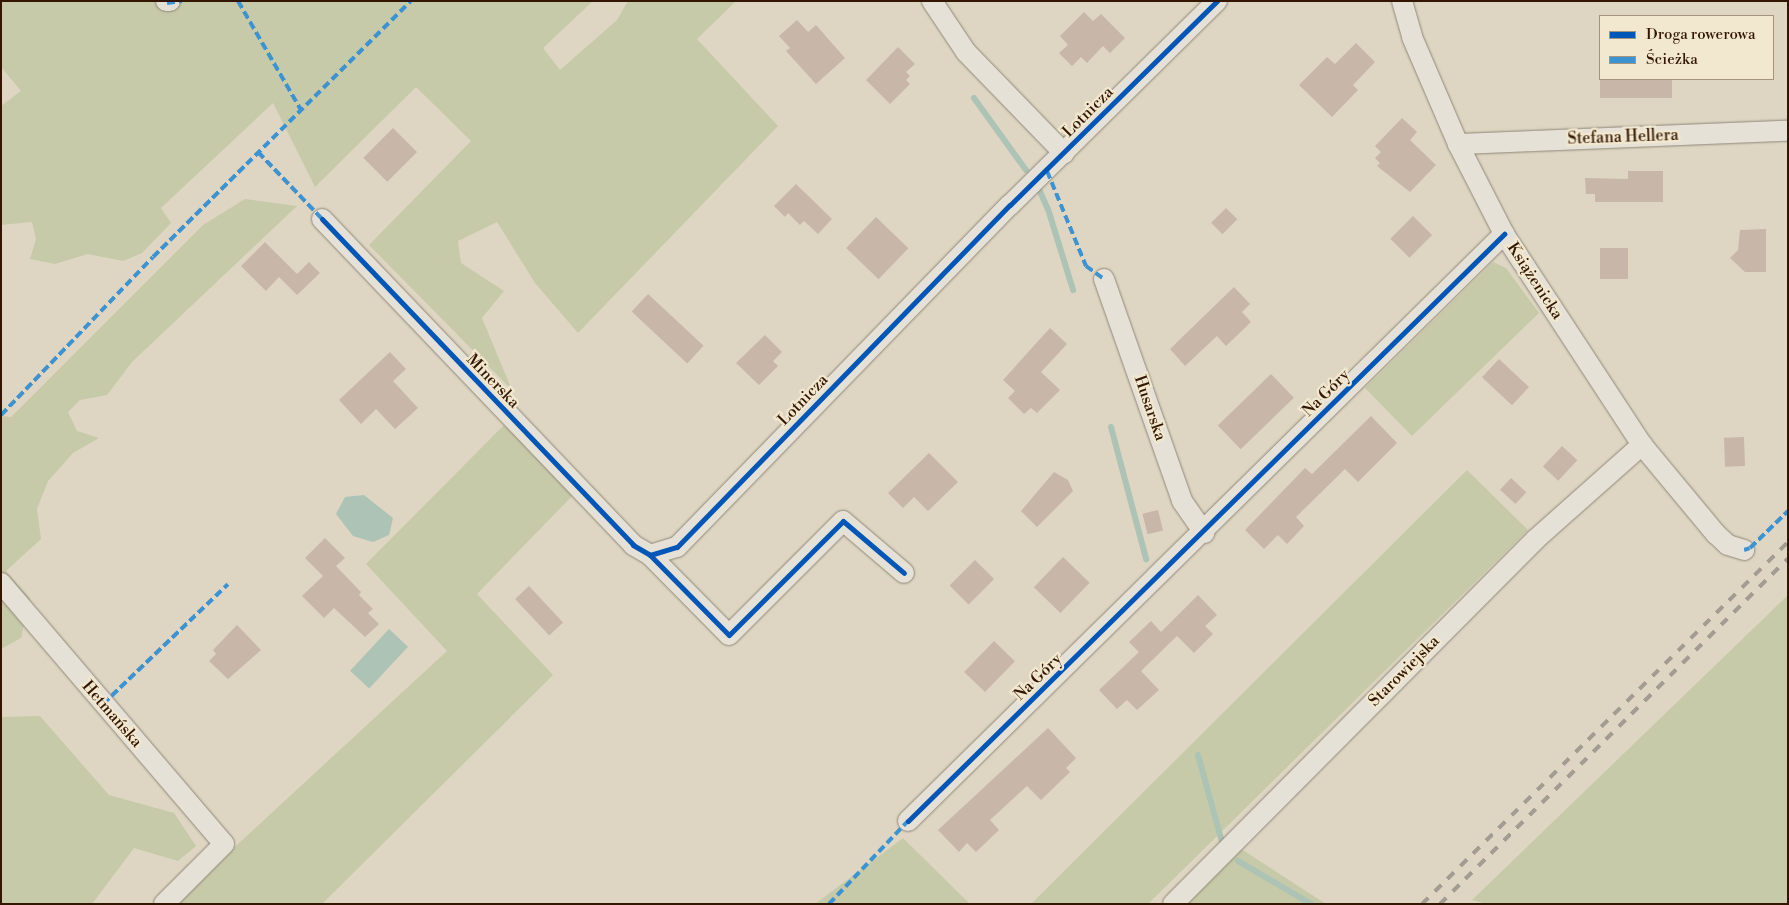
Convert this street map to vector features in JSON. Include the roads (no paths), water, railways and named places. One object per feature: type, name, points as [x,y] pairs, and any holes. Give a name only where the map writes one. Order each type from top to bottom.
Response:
[{"type":"street","points":[[932,1],[966,52],[1064,153]]},
{"type":"street","name":"Lotnicza","points":[[650,555],[677,547],[1010,205],[1218,1]]},
{"type":"street","name":"Książenicka","points":[[1402,1],[1412,37],[1458,144],[1504,234],[1642,445],[1716,534],[1728,545],[1744,550]]},
{"type":"street","name":"Stefana Hellera","points":[[1458,144],[1788,131]]},
{"type":"street","name":"Minerska","points":[[322,219],[633,546],[650,555]]},
{"type":"street","name":"Na Góry","points":[[908,821],[1204,532],[1504,234]]},
{"type":"street","name":"Husarska","points":[[1104,279],[1182,501],[1204,532]]},
{"type":"street","name":"Starowiejska","points":[[1173,904],[1536,539],[1642,445]]},
{"type":"street","points":[[650,555],[729,635],[843,521],[904,573]]},
{"type":"street","name":"Hetmańska","points":[[1,583],[224,844],[164,904]]},
{"type":"waterway","points":[[974,98],[1026,170]]},
{"type":"waterway","points":[[1038,187],[1048,209],[1073,290]]},
{"type":"waterway","points":[[1111,427],[1146,559]]},
{"type":"waterway","points":[[1198,755],[1222,842]]},
{"type":"waterway","points":[[1238,861],[1311,904]]},
{"type":"railway","points":[[1422,904],[1788,542]]},
{"type":"railway","points":[[1440,904],[1788,559]]}]
